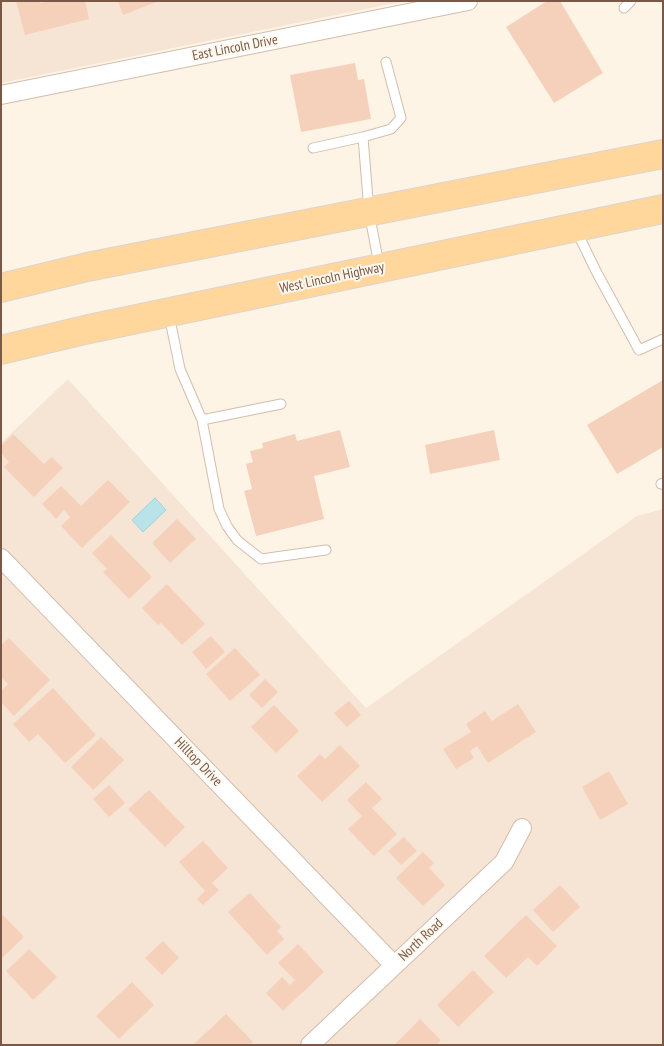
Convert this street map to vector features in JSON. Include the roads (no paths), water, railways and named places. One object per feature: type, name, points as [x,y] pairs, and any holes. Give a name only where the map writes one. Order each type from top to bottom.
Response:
[{"type":"main road","points":[[1,288],[87,267],[663,154]]},
{"type":"main road","name":"West Lincoln Highway","points":[[1,350],[168,312],[663,209]]},
{"type":"street","name":"East Lincoln Drive","points":[[1,95],[468,1]]},
{"type":"street","name":"Hilltop Drive","points":[[1,558],[394,966]]},
{"type":"street","name":"North Road","points":[[310,1045],[504,862],[522,828]]},
{"type":"lane","points":[[624,8],[631,1]]},
{"type":"lane","points":[[314,148],[363,138],[391,129],[401,118],[386,62]]},
{"type":"lane","points":[[363,138],[369,212],[379,268]]},
{"type":"lane","points":[[575,227],[639,350],[663,339]]},
{"type":"lane","points":[[168,312],[180,369],[202,420],[219,509],[227,526],[237,540],[261,559],[326,550]]},
{"type":"lane","points":[[202,420],[281,404]]},
{"type":"water","points":[[155,498],[166,510],[143,532],[132,520]]}]
